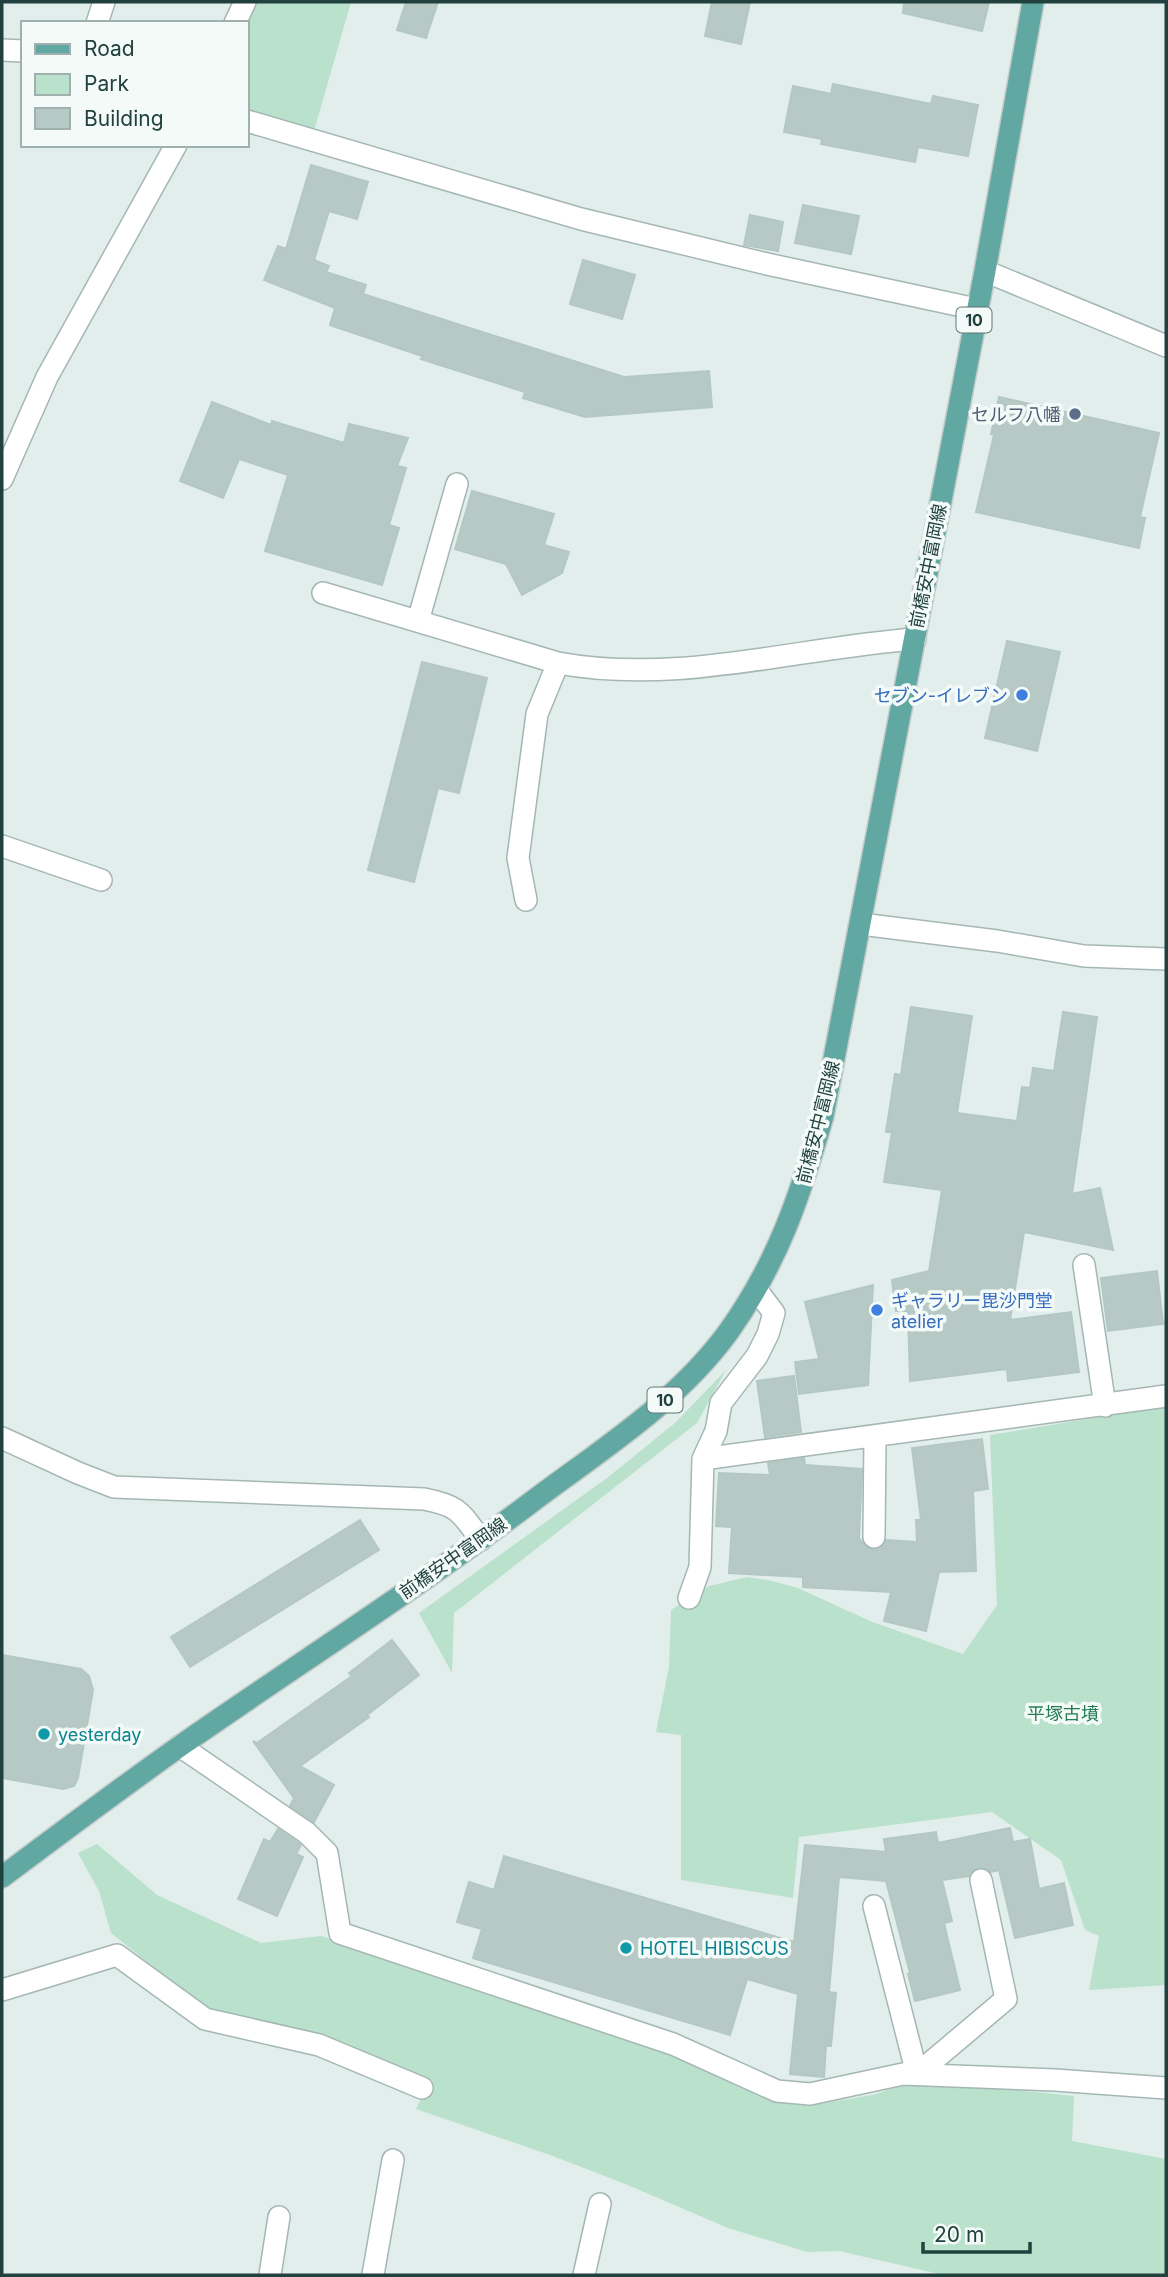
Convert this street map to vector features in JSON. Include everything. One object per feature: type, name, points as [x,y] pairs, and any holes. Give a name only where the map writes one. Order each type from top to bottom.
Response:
[{"type":"main road","name":"前橋安中富岡線","points":[[2,1877],[180,1746],[481,1539],[645,1417],[688,1380],[729,1331],[756,1289],[779,1247],[801,1194],[820,1129],[985,271],[1033,2]]},
{"type":"street","points":[[98,21],[104,2]]},
{"type":"street","points":[[236,21],[245,2]]},
{"type":"street","points":[[2,50],[21,51]]},
{"type":"street","points":[[248,121],[581,219],[767,264],[976,309]]},
{"type":"street","points":[[2,479],[47,377],[175,147]]},
{"type":"street","points":[[985,271],[1166,346]]},
{"type":"street","points":[[418,621],[457,484]]},
{"type":"street","points":[[323,593],[558,663],[592,669],[631,671],[728,664],[915,639]]},
{"type":"street","points":[[526,900],[518,858],[537,714],[558,663]]},
{"type":"street","points":[[2,846],[101,880]]},
{"type":"street","points":[[861,924],[997,941],[1083,957],[1166,959]]},
{"type":"street","points":[[1084,1265],[1105,1406]]},
{"type":"street","points":[[689,1598],[700,1567],[703,1459],[716,1431],[721,1403],[757,1356],[775,1313],[756,1289]]},
{"type":"street","points":[[703,1459],[1166,1396]]},
{"type":"street","points":[[874,1437],[874,1537]]},
{"type":"street","points":[[2,1438],[78,1474],[114,1487],[424,1500],[449,1504],[459,1511],[481,1539]]},
{"type":"street","points":[[180,1746],[307,1833],[327,1853],[340,1933],[673,2044],[778,2091],[810,2094],[903,2074],[1166,2088]]},
{"type":"street","points":[[917,2074],[1006,1999],[981,1880]]},
{"type":"street","points":[[874,1906],[917,2074]]},
{"type":"street","points":[[2,1990],[117,1955],[205,2020],[318,2045],[422,2088]]},
{"type":"street","points":[[373,2275],[393,2160]]},
{"type":"street","points":[[584,2275],[600,2204]]},
{"type":"street","points":[[270,2275],[279,2217]]},
{"type":"green space","points":[[255,2],[351,2],[314,131],[248,110],[246,21]]},
{"type":"green space","points":[[726,1370],[697,1423],[454,1613],[452,1673],[419,1613],[607,1478],[675,1423]]},
{"type":"green space","name":"平塚古墳","points":[[1166,1406],[1166,1985],[1089,1990],[1099,1936],[1085,1930],[1061,1860],[992,1812],[799,1837],[793,1898],[681,1880],[681,1735],[656,1732],[669,1667],[671,1610],[709,1586],[747,1577],[768,1580],[798,1588],[870,1621],[963,1654],[997,1605],[990,1435]]},
{"type":"green space","points":[[97,1844],[157,1895],[261,1943],[321,1936],[669,2053],[772,2099],[812,2105],[873,2095],[905,2084],[928,2081],[1074,2096],[1072,2141],[1166,2159],[1166,2275],[944,2275],[839,2251],[807,2252],[728,2228],[550,2155],[416,2109],[428,2084],[206,2009],[111,1933],[99,1891],[78,1853]]},
{"type":"building","points":[[406,2],[438,2],[426,38],[397,30]]},
{"type":"building","points":[[712,2],[750,2],[741,44],[705,36]]},
{"type":"building","points":[[904,2],[989,2],[982,31],[903,13]]},
{"type":"building","points":[[833,84],[931,104],[933,96],[978,105],[968,156],[918,147],[915,162],[821,144],[822,139],[784,132],[793,86],[831,94]]},
{"type":"building","points":[[311,165],[368,182],[357,219],[329,211],[314,260],[329,266],[326,272],[366,285],[363,294],[624,377],[709,371],[712,407],[585,417],[523,398],[525,392],[421,359],[422,356],[330,325],[335,308],[264,280],[278,246],[286,249]]},
{"type":"building","points":[[803,205],[859,216],[851,254],[795,243]]},
{"type":"building","points":[[750,215],[783,222],[778,251],[744,245]]},
{"type":"building","points":[[583,260],[635,275],[622,319],[570,304]]},
{"type":"building","points":[[999,397],[1159,433],[1140,517],[1145,518],[1139,548],[976,512],[994,435],[991,434]]},
{"type":"building","points":[[212,402],[271,425],[272,421],[344,443],[349,424],[408,438],[397,466],[406,468],[389,525],[399,528],[382,585],[265,551],[288,475],[239,459],[223,498],[180,481]]},
{"type":"building","points":[[472,491],[554,514],[544,545],[569,552],[562,573],[522,595],[506,564],[455,549]]},
{"type":"building","name":"セブン-イレブン","points":[[1007,641],[1060,652],[1037,751],[985,738]]},
{"type":"building","points":[[422,662],[487,678],[459,793],[438,788],[414,882],[368,870]]},
{"type":"building","points":[[911,1007],[972,1016],[957,1113],[1017,1121],[1022,1087],[1030,1088],[1033,1068],[1054,1071],[1063,1012],[1097,1017],[1072,1194],[1100,1188],[1113,1250],[1024,1232],[1010,1320],[1071,1312],[1079,1372],[1008,1381],[1007,1369],[910,1381],[908,1311],[896,1311],[892,1280],[929,1271],[942,1190],[884,1182],[892,1132],[886,1132],[895,1074],[901,1075]]},
{"type":"building","points":[[1157,1271],[1163,1324],[1108,1331],[1101,1278]]},
{"type":"building","points":[[873,1285],[868,1385],[799,1394],[795,1362],[819,1359],[805,1302]]},
{"type":"building","points":[[794,1376],[801,1432],[765,1437],[757,1381]]},
{"type":"building","points":[[982,1439],[988,1489],[973,1491],[976,1571],[939,1572],[926,1631],[884,1621],[891,1592],[803,1587],[803,1577],[729,1573],[732,1527],[716,1526],[719,1473],[770,1475],[768,1463],[804,1458],[805,1465],[862,1469],[859,1538],[867,1548],[875,1550],[881,1548],[886,1540],[917,1542],[916,1520],[921,1520],[912,1448]]},
{"type":"building","points":[[360,1520],[379,1550],[190,1667],[171,1637]]},
{"type":"building","points":[[392,1640],[419,1675],[367,1715],[369,1717],[300,1766],[334,1785],[314,1822],[290,1806],[294,1798],[253,1741],[257,1743],[352,1676],[349,1673]]},
{"type":"building","name":"yesterday","points":[[2,1655],[81,1669],[89,1676],[93,1690],[78,1778],[74,1786],[63,1789],[2,1778]]},
{"type":"building","points":[[1010,1828],[1013,1842],[1030,1839],[1039,1889],[1064,1883],[1073,1925],[1015,1938],[999,1870],[991,1872],[979,1867],[969,1876],[942,1880],[952,1921],[944,1923],[960,1990],[915,2001],[886,1881],[839,1877],[829,1992],[836,1993],[831,2046],[826,2046],[824,2077],[790,2074],[798,1994],[747,1979],[730,2035],[473,1958],[482,1929],[457,1922],[469,1882],[494,1890],[504,1856],[794,1942],[805,1845],[886,1852],[884,1839],[936,1832],[938,1843]]},
{"type":"building","points":[[278,1829],[301,1845],[296,1854],[303,1857],[277,1916],[238,1899],[264,1839],[270,1842]]},
{"type":"place","name":"セルフ八幡","points":[[1075,414]]},
{"type":"place","name":"セブン-イレブン","points":[[1022,695]]},
{"type":"place","name":"ギャラリー毘沙門堂 atelier","points":[[877,1310]]},
{"type":"place","name":"yesterday","points":[[44,1734]]},
{"type":"place","name":"HOTEL HIBISCUS","points":[[626,1948]]}]
